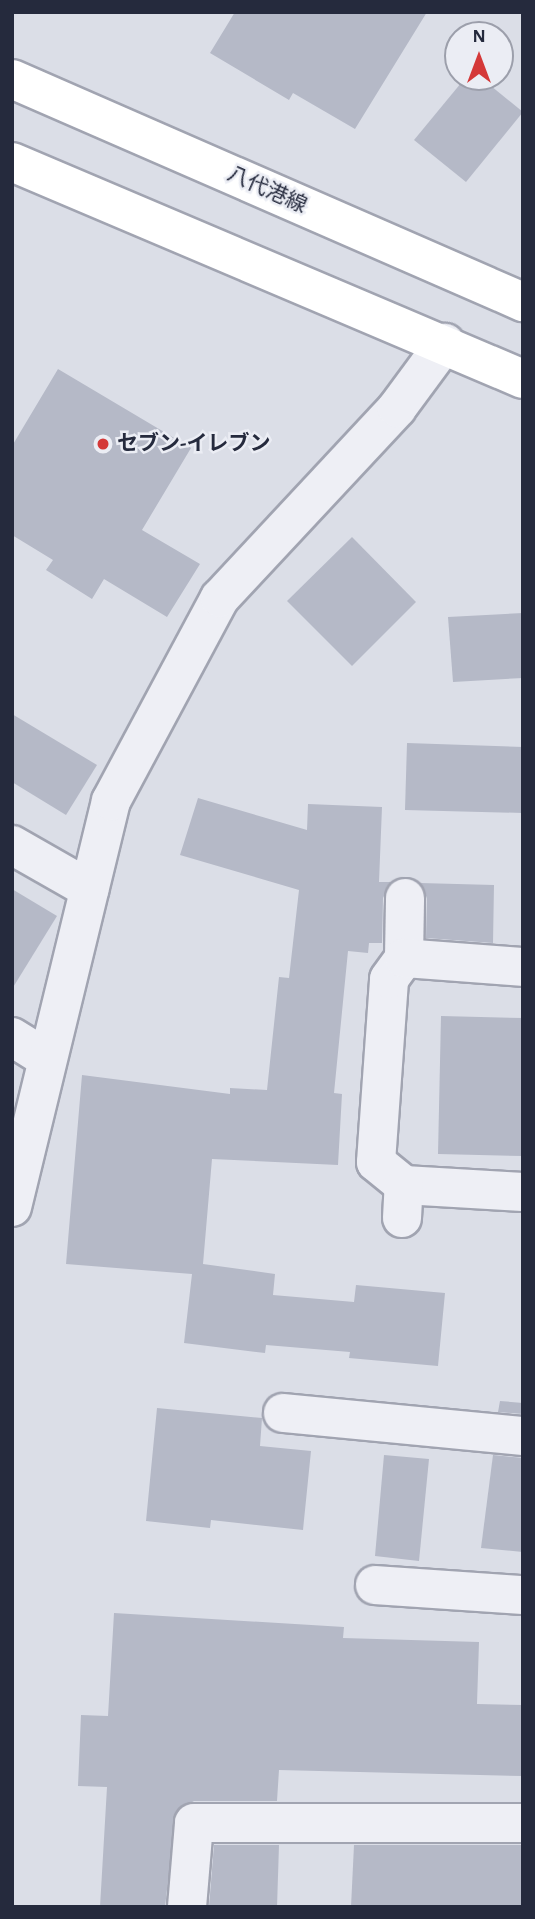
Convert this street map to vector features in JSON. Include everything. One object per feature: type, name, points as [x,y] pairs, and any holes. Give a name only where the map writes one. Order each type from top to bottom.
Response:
[{"type":"main road","name":"八代港線","points":[[12,79],[523,302]]},
{"type":"main road","points":[[12,162],[445,343],[523,379]]},
{"type":"street","points":[[12,1207],[46,1058],[111,801],[220,598],[397,408],[445,343]]},
{"type":"street","points":[[12,845],[89,889]]},
{"type":"street","points":[[405,898],[404,958],[389,979],[376,1162],[403,1202],[523,1192]]},
{"type":"street","points":[[404,958],[523,967]]},
{"type":"street","points":[[12,1037],[46,1058]]},
{"type":"street","points":[[283,1413],[523,1436]]},
{"type":"street","points":[[375,1585],[523,1595]]},
{"type":"street","points":[[187,1907],[194,1822],[523,1822]]},
{"type":"building","points":[[235,12],[427,12],[355,129],[293,93],[289,100],[210,53]]},
{"type":"building","points":[[454,91],[497,91],[523,112],[466,182],[414,140]]},
{"type":"building","points":[[58,369],[191,448],[142,530],[200,564],[167,617],[104,579],[92,599],[46,570],[53,560],[12,535],[12,446]]},
{"type":"building","points":[[352,537],[416,602],[352,666],[287,601]]},
{"type":"building","points":[[523,613],[523,678],[453,682],[448,617]]},
{"type":"building","points":[[12,714],[97,765],[66,815],[12,782]]},
{"type":"building","points":[[407,743],[523,747],[523,813],[405,810]]},
{"type":"building","points":[[198,798],[307,830],[308,804],[382,807],[379,882],[391,882],[383,898],[382,943],[369,943],[368,953],[348,951],[334,1093],[342,1094],[338,1165],[212,1159],[203,1264],[275,1274],[273,1295],[354,1302],[356,1285],[445,1293],[438,1366],[349,1358],[350,1352],[266,1345],[265,1353],[184,1343],[192,1274],[66,1264],[82,1075],[230,1094],[230,1088],[267,1090],[279,977],[289,978],[299,890],[180,855]]},
{"type":"building","points":[[420,883],[494,885],[493,943],[426,938],[427,898]]},
{"type":"building","points":[[12,889],[57,916],[12,989]]},
{"type":"building","points":[[441,1016],[523,1018],[523,1156],[438,1154]]},
{"type":"building","points":[[500,1401],[523,1403],[523,1414],[498,1412]]},
{"type":"building","points":[[157,1408],[262,1418],[260,1446],[311,1451],[303,1530],[211,1520],[210,1528],[146,1521]]},
{"type":"building","points":[[384,1455],[429,1459],[419,1561],[375,1556]]},
{"type":"building","points":[[493,1455],[523,1458],[523,1552],[481,1548]]},
{"type":"building","points":[[114,1613],[344,1627],[343,1638],[479,1642],[477,1704],[523,1705],[523,1776],[279,1770],[277,1801],[194,1801],[176,1811],[165,1907],[100,1907],[107,1787],[78,1786],[81,1715],[108,1716]]},
{"type":"building","points":[[214,1845],[279,1845],[277,1907],[209,1907]]},
{"type":"building","points":[[354,1845],[523,1845],[523,1907],[351,1907]]},
{"type":"place","name":"セブン-イレブン","points":[[103,444]]}]
